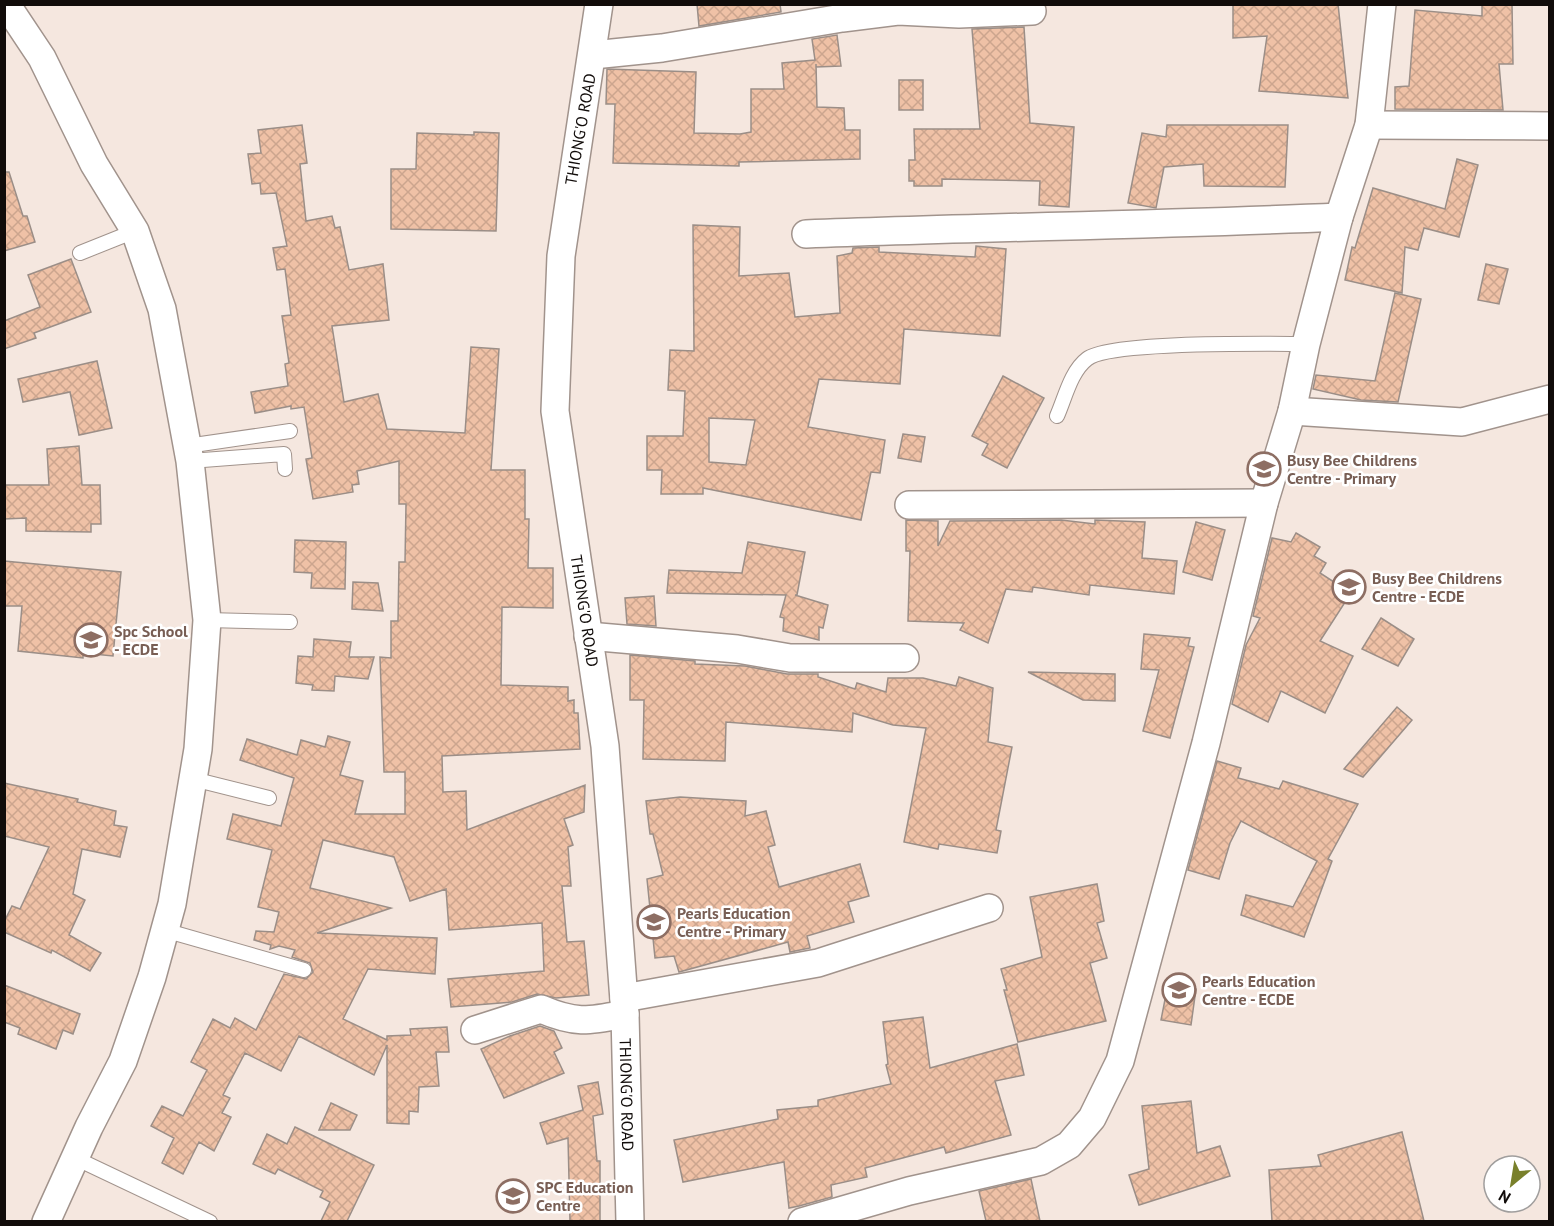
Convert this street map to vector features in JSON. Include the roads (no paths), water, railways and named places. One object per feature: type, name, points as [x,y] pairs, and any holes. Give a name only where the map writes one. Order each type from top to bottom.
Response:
[{"type":"street","points":[[6,4],[42,58],[94,164],[135,231],[162,309],[189,453],[207,620],[198,748],[171,904],[123,1061],[46,1221]]},
{"type":"street","name":"THIONG'O ROAD","points":[[599,4],[561,256],[555,411],[605,746],[625,1006],[630,1221]]},
{"type":"street","points":[[802,1221],[909,1191],[1041,1161],[1069,1144],[1092,1118],[1123,1050],[1206,743],[1263,503],[1292,411],[1306,344],[1340,217],[1369,125],[1382,4]]},
{"type":"street","points":[[593,55],[662,48],[898,11],[959,14],[1032,11]]},
{"type":"street","points":[[1369,125],[1550,126]]},
{"type":"street","points":[[806,234],[932,229],[1145,226],[1340,217]]},
{"type":"street","points":[[1292,411],[1462,423],[1550,399]]},
{"type":"street","points":[[909,505],[1263,503]]},
{"type":"street","points":[[588,636],[737,649],[790,658],[905,658]]},
{"type":"street","points":[[476,1029],[541,1009],[566,1020],[590,1021],[625,1006],[818,963],[989,908]]},
{"type":"lane","points":[[80,253],[135,231]]},
{"type":"lane","points":[[1057,416],[1076,371],[1088,358],[1113,350],[1225,344],[1306,344]]},
{"type":"lane","points":[[189,453],[290,431]]},
{"type":"lane","points":[[189,453],[284,454],[285,470]]},
{"type":"lane","points":[[207,620],[290,622]]},
{"type":"lane","points":[[193,779],[269,798]]},
{"type":"lane","points":[[164,930],[304,970]]},
{"type":"lane","points":[[75,1158],[210,1221]]},
{"type":"place","name":"Busy Bee Childrens Centre - Primary","points":[[1264,469]]},
{"type":"place","name":"Busy Bee Childrens Centre - ECDE","points":[[1349,587]]},
{"type":"place","name":"Spc School - ECDE","points":[[91,640]]},
{"type":"place","name":"Pearls Education Centre - Primary","points":[[654,922]]},
{"type":"place","name":"Pearls Education Centre - ECDE","points":[[1179,990]]},
{"type":"place","name":"SPC Education Centre","points":[[513,1196]]}]
